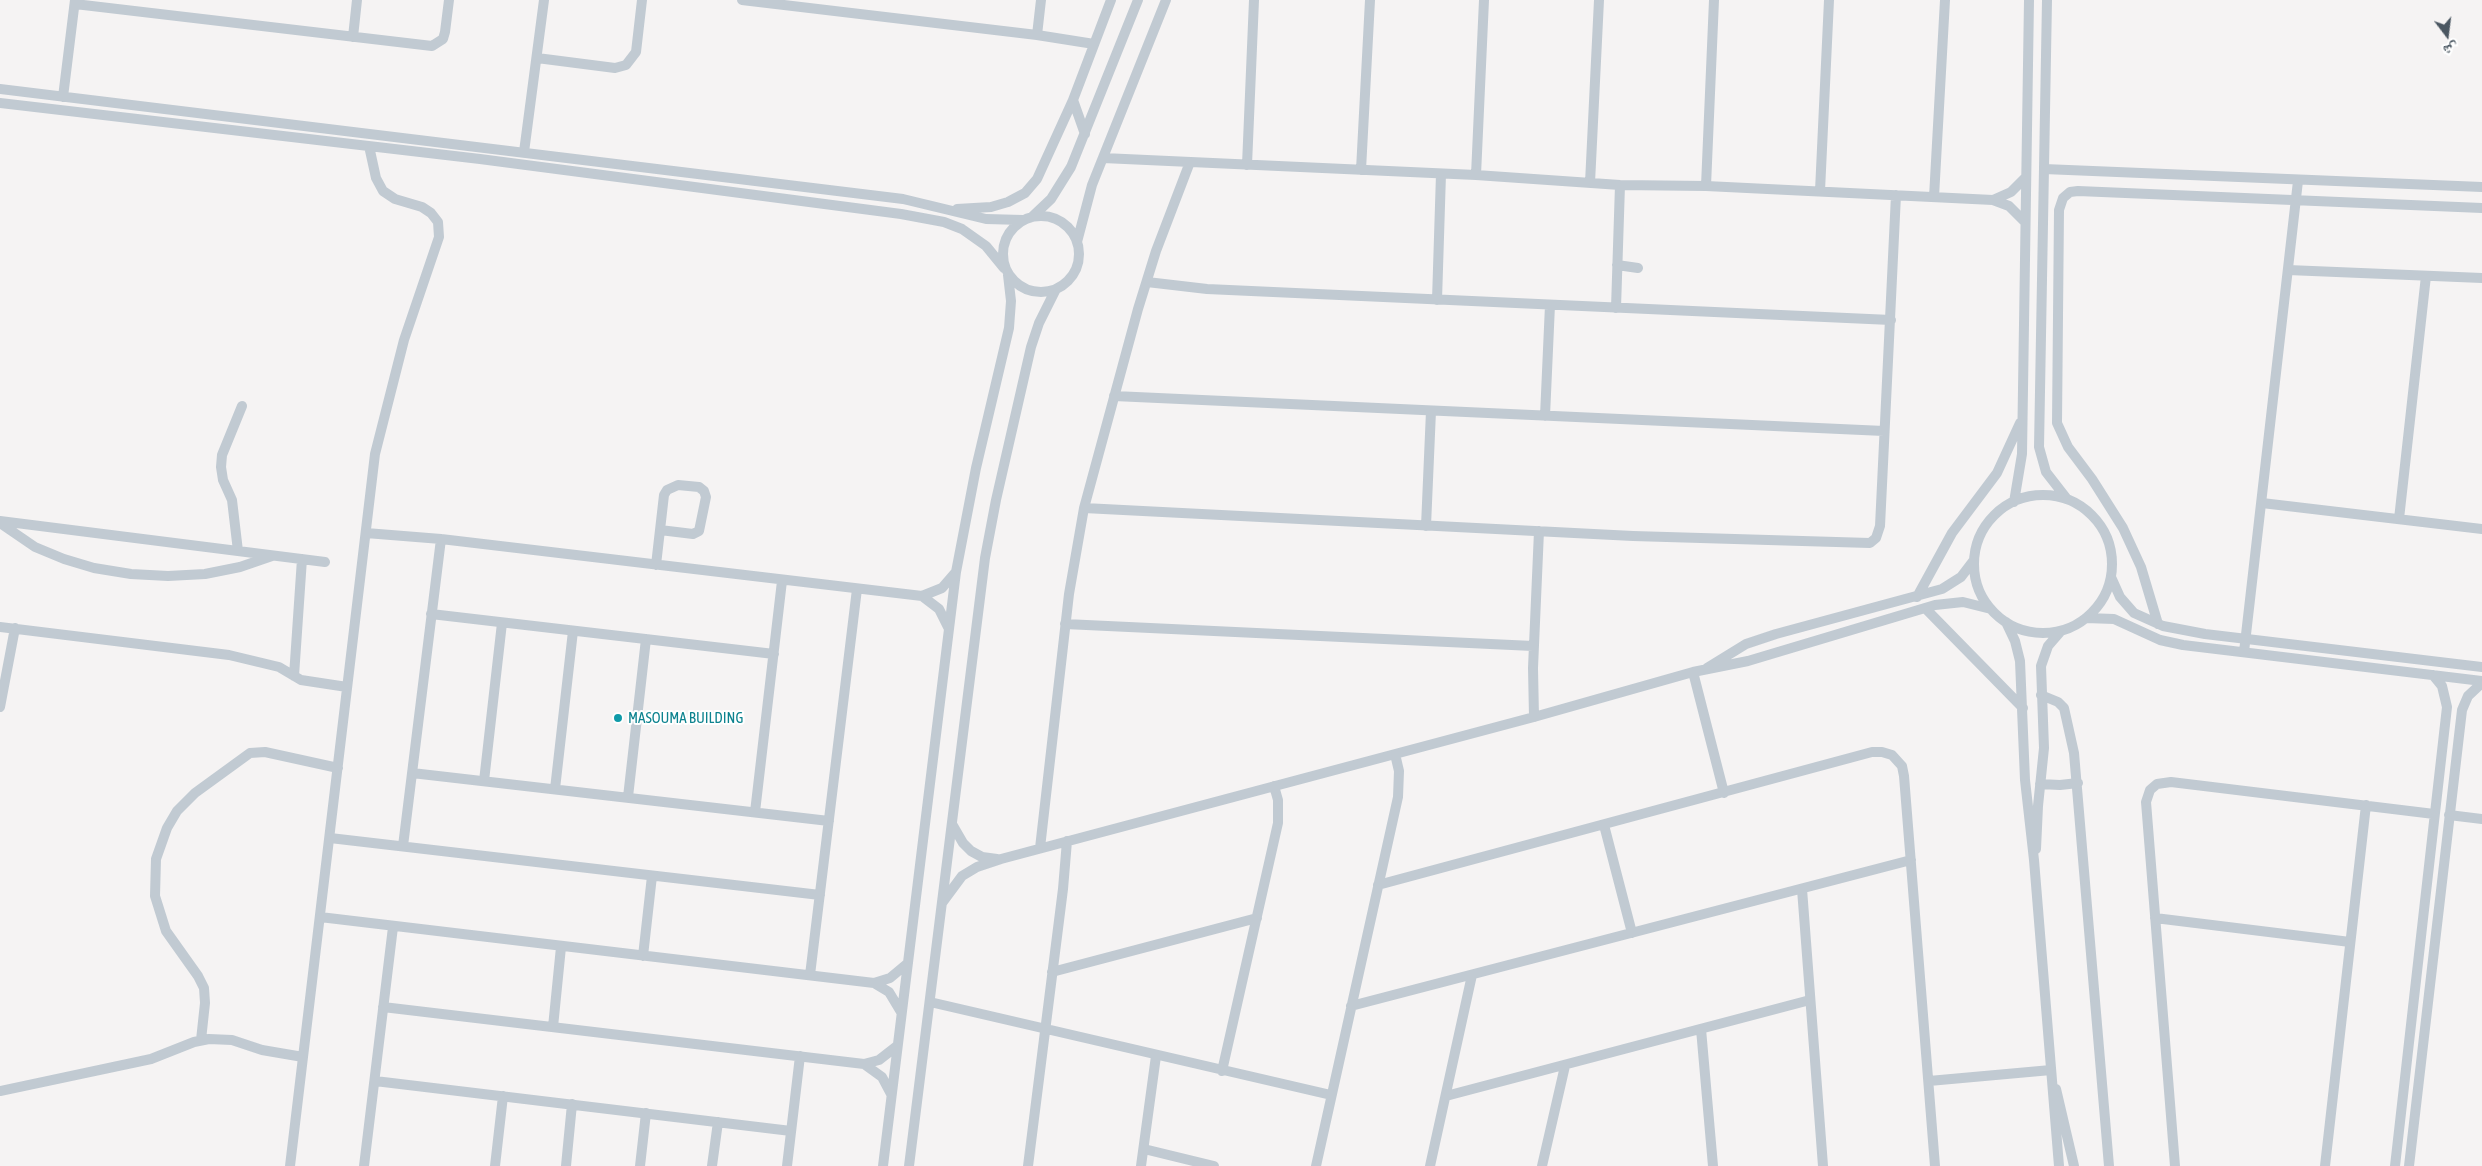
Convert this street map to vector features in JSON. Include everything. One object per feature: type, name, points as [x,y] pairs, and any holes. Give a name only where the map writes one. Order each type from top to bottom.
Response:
[{"type":"street","points":[[353,37],[357,0]]},
{"type":"street","points":[[63,97],[75,2],[432,46],[443,39],[446,32],[450,0]]},
{"type":"street","points":[[524,152],[544,0]]},
{"type":"street","points":[[537,58],[616,68],[626,65],[636,52],[642,0]]},
{"type":"street","points":[[742,0],[1037,35],[1094,44]]},
{"type":"street","points":[[1037,35],[1041,0]]},
{"type":"street","points":[[950,210],[1000,205],[1025,192],[1042,171],[1073,100],[1111,0]]},
{"type":"street","points":[[883,1166],[956,572],[978,459],[1009,328],[1011,301],[1002,258],[1004,240],[1015,225],[1027,218],[1050,199],[1062,184],[1085,134],[1138,0]]},
{"type":"street","points":[[910,1166],[981,586],[990,529],[1031,346],[1039,323],[1056,289],[1073,275],[1079,253],[1078,242],[1088,199],[1166,0]]},
{"type":"street","points":[[1247,165],[1254,0]]},
{"type":"street","points":[[1361,170],[1370,0]]},
{"type":"street","points":[[1476,175],[1484,0]]},
{"type":"street","points":[[1590,183],[1599,0]]},
{"type":"street","points":[[1706,186],[1714,0]]},
{"type":"street","points":[[1820,192],[1829,0]]},
{"type":"street","points":[[1934,197],[1945,0]]},
{"type":"street","points":[[2014,502],[2021,470],[2029,0]]},
{"type":"street","points":[[2047,0],[2039,447],[2046,472],[2067,499]]},
{"type":"street","points":[[0,89],[903,199],[986,219],[1054,218],[1072,232],[1078,242]]},
{"type":"street","points":[[1073,100],[1085,134]]},
{"type":"street","points":[[0,103],[369,146],[901,214],[944,222],[962,229],[986,246],[1017,285],[1029,291],[1043,292],[1056,289]]},
{"type":"street","points":[[290,1166],[377,444],[404,340],[440,232],[435,217],[427,209],[395,199],[383,191],[376,178],[369,146]]},
{"type":"street","points":[[1103,158],[1476,175],[1590,183],[1706,186],[1993,200],[2009,206],[2024,221]]},
{"type":"street","points":[[1040,848],[1065,624],[1073,565],[1084,508],[1156,250],[1190,162]]},
{"type":"street","points":[[2044,169],[2298,181],[2482,187]]},
{"type":"street","points":[[1437,300],[1441,174]]},
{"type":"street","points":[[1993,200],[2012,192],[2025,178]]},
{"type":"street","points":[[2244,652],[2298,181]]},
{"type":"street","points":[[1616,308],[1620,184]]},
{"type":"street","points":[[2158,624],[2140,568],[2124,528],[2092,479],[2068,447],[2057,423],[2060,205],[2066,195],[2078,191],[2482,208]]},
{"type":"street","points":[[1084,508],[1426,526],[1870,543],[1876,538],[1880,530],[1896,195]]},
{"type":"street","points":[[1617,266],[1638,268]]},
{"type":"street","points":[[2288,270],[2482,278]]},
{"type":"street","points":[[2399,519],[2426,276]]},
{"type":"street","points":[[1147,282],[1207,289],[1891,320]]},
{"type":"street","points":[[1545,416],[1550,306]]},
{"type":"street","points":[[1114,396],[1884,431]]},
{"type":"street","points":[[238,551],[232,500],[223,480],[220,467],[222,454],[242,406]]},
{"type":"street","points":[[1426,526],[1430,411]]},
{"type":"street","points":[[1917,597],[1952,533],[1997,473],[2022,418]]},
{"type":"street","points":[[656,565],[660,530],[664,496],[669,487],[675,485],[704,491],[706,497],[699,531],[692,534],[660,530]]},
{"type":"street","points":[[1707,668],[1732,651],[1761,639],[1917,597],[1952,584],[1969,569],[1974,560],[1977,545],[1991,520],[2014,502],[2040,495],[2067,499],[2082,507],[2094,517],[2104,530],[2110,545],[2111,577],[2106,592],[2098,606],[2086,618],[2061,630],[2033,632],[2006,622],[1991,609],[1978,586],[1974,560]]},
{"type":"street","points":[[2262,503],[2482,529]]},
{"type":"street","points":[[0,522],[325,562]]},
{"type":"street","points":[[0,522],[35,547],[64,559],[94,568],[131,574],[168,576],[205,574],[240,567],[273,555]]},
{"type":"street","points":[[1534,718],[1533,646],[1539,531]]},
{"type":"street","points":[[366,533],[441,539],[782,581],[922,596],[942,588],[956,572]]},
{"type":"street","points":[[403,846],[441,539]]},
{"type":"street","points":[[294,676],[302,559]]},
{"type":"street","points":[[2111,577],[2120,597],[2130,609],[2143,618],[2158,624],[2246,639],[2482,667]]},
{"type":"street","points":[[755,812],[782,581]]},
{"type":"street","points":[[810,975],[857,589]]},
{"type":"street","points":[[922,596],[939,609],[949,628]]},
{"type":"street","points":[[942,902],[962,876],[977,867],[1000,859],[1534,718],[1707,668],[1748,661],[1925,608],[1954,602],[1973,603],[1991,609]]},
{"type":"street","points":[[1925,608],[2023,708]]},
{"type":"street","points":[[432,614],[774,654]]},
{"type":"street","points":[[2086,618],[2114,619],[2149,636],[2172,643],[2482,682]]},
{"type":"street","points":[[2006,622],[2015,641],[2020,661],[2025,780],[2034,860],[2052,1070],[2054,1127],[2059,1166]]},
{"type":"street","points":[[484,781],[502,623]]},
{"type":"street","points":[[1065,624],[1533,646]]},
{"type":"street","points":[[0,626],[229,655],[279,667],[294,676],[347,687]]},
{"type":"street","points":[[0,707],[15,628]]},
{"type":"street","points":[[2034,860],[2044,740],[2040,676],[2043,656],[2061,630]]},
{"type":"street","points":[[555,789],[573,631]]},
{"type":"street","points":[[628,798],[646,639]]},
{"type":"street","points":[[1693,672],[1724,793]]},
{"type":"street","points":[[2395,1166],[2447,714],[2445,693],[2433,675]]},
{"type":"street","points":[[2409,1166],[2461,718],[2468,696],[2482,682]]},
{"type":"street","points":[[2041,694],[2058,702],[2064,708],[2072,739],[2078,783],[2109,1166]]},
{"type":"street","points":[[2447,714],[2455,712],[2461,718]]},
{"type":"street","points":[[202,1040],[205,1003],[204,988],[198,976],[166,931],[155,896],[156,859],[167,828],[177,811],[194,793],[250,754],[265,752],[338,768]]},
{"type":"street","points":[[1378,885],[1872,752],[1887,753],[1899,762],[1903,771],[1936,1166]]},
{"type":"street","points":[[1316,1166],[1399,788],[1399,771],[1395,754]]},
{"type":"street","points":[[412,773],[829,821]]},
{"type":"street","points":[[2175,1166],[2146,802],[2148,794],[2157,784],[2171,782],[2434,814]]},
{"type":"street","points":[[2040,784],[2060,785],[2078,783]]},
{"type":"street","points":[[1222,1070],[1278,823],[1279,808],[1274,786]]},
{"type":"street","points":[[2325,1166],[2366,805]]},
{"type":"street","points":[[2449,815],[2482,819]]},
{"type":"street","points":[[952,824],[963,843],[971,851],[988,859],[1000,859]]},
{"type":"street","points":[[1604,825],[1632,933]]},
{"type":"street","points":[[330,838],[820,895]]},
{"type":"street","points":[[1028,1166],[1063,889],[1067,841]]},
{"type":"street","points":[[1351,1006],[1911,860]]},
{"type":"street","points":[[643,956],[652,876]]},
{"type":"street","points":[[1802,889],[1823,1166]]},
{"type":"street","points":[[320,917],[874,983],[889,992],[902,1013]]},
{"type":"street","points":[[1052,972],[1256,918]]},
{"type":"street","points":[[2155,918],[2350,942]]},
{"type":"street","points":[[364,1166],[393,927]]},
{"type":"street","points":[[552,1027],[561,947]]},
{"type":"street","points":[[874,983],[890,978],[908,963]]},
{"type":"street","points":[[1430,1166],[1472,975]]},
{"type":"street","points":[[1446,1096],[1810,1000]]},
{"type":"street","points":[[930,1002],[1331,1096]]},
{"type":"street","points":[[384,1007],[864,1064],[879,1060],[897,1046]]},
{"type":"street","points":[[1701,1029],[1713,1166]]},
{"type":"street","points":[[0,1090],[150,1059],[202,1040],[232,1040],[268,1052],[303,1057]]},
{"type":"street","points":[[787,1166],[800,1056]]},
{"type":"street","points":[[1142,1166],[1156,1056]]},
{"type":"street","points":[[864,1064],[882,1077],[892,1098]]},
{"type":"street","points":[[1542,1166],[1565,1066]]},
{"type":"street","points":[[1929,1081],[2052,1070]]},
{"type":"street","points":[[2052,1070],[2074,1166]]},
{"type":"street","points":[[375,1081],[791,1131]]},
{"type":"street","points":[[495,1166],[503,1096]]},
{"type":"street","points":[[566,1166],[572,1104]]},
{"type":"street","points":[[640,1166],[646,1113]]},
{"type":"street","points":[[712,1166],[718,1122]]},
{"type":"street","points":[[1144,1149],[1214,1166]]},
{"type":"place","name":"MASOUMA BUILDING","points":[[618,718]]}]
